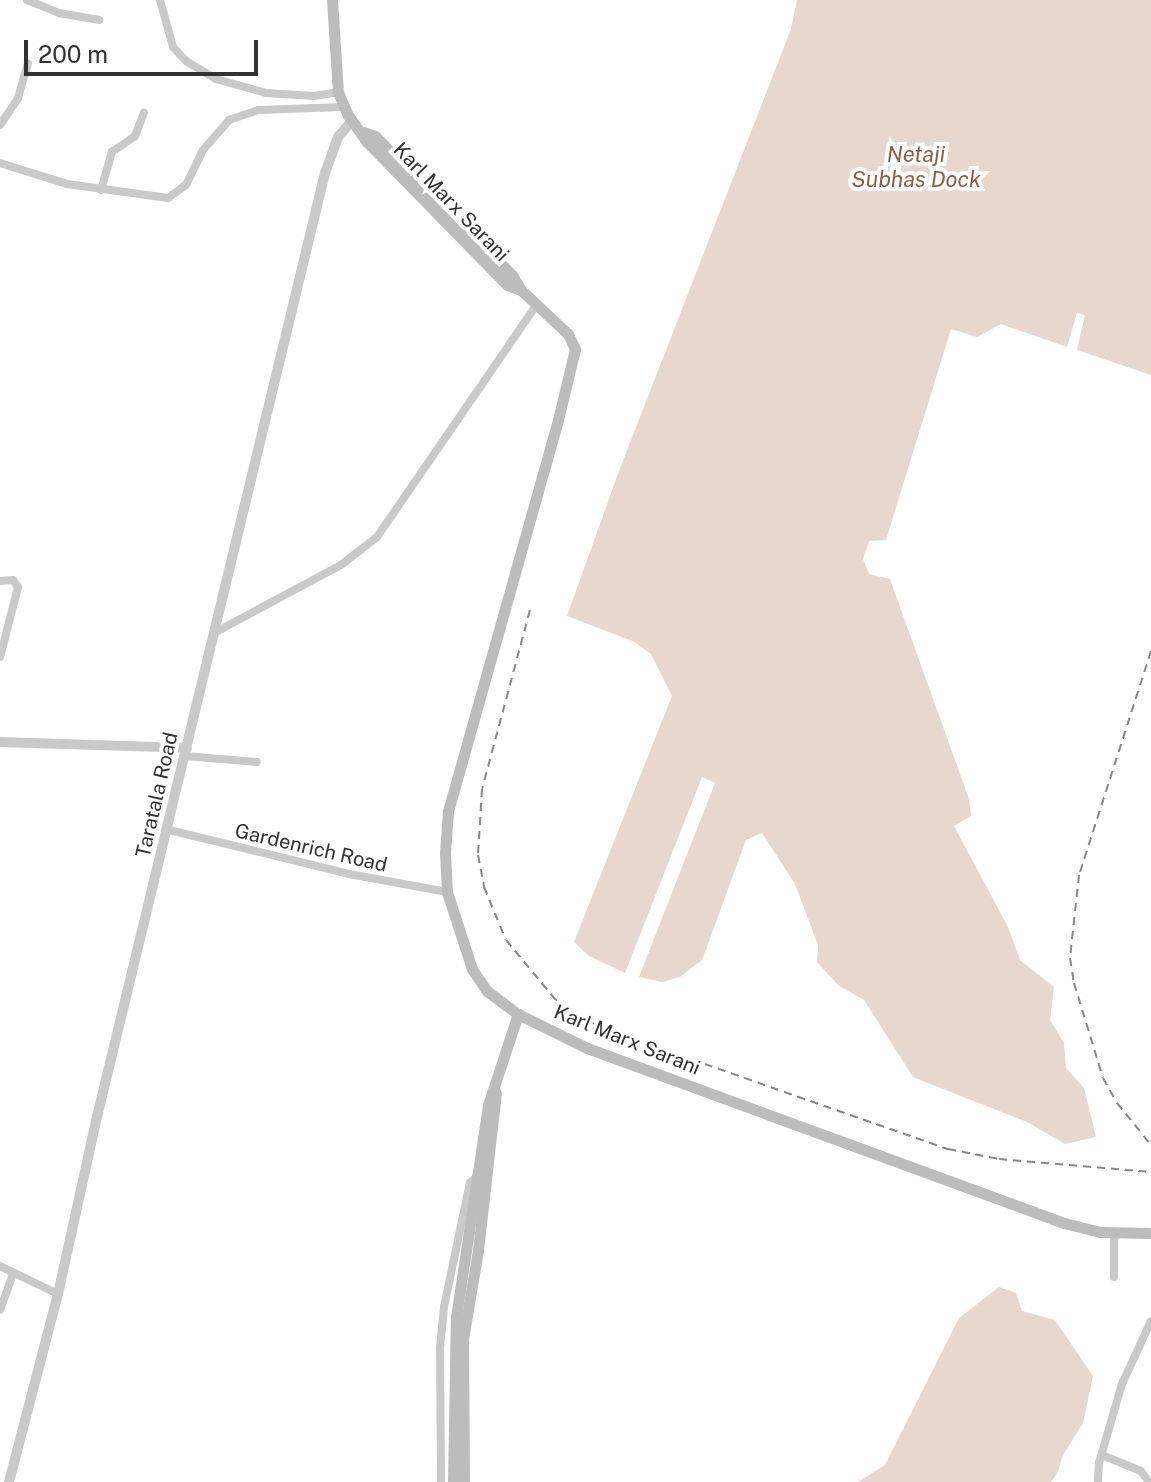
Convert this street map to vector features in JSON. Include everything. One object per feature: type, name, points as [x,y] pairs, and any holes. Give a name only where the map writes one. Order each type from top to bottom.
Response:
[{"type":"main road","name":"Karl Marx Sarani","points":[[332,0],[338,92],[352,121],[363,132],[367,142],[507,285],[521,290],[568,334],[575,349],[551,446],[454,786],[446,835],[447,892],[472,969],[487,991],[518,1014],[587,1048],[1064,1223],[1114,1233],[1151,1233]]},
{"type":"main road","points":[[453,1482],[453,1338],[472,1250],[496,1084],[518,1014]]},
{"type":"main road","points":[[464,1482],[463,1339],[472,1250]]},
{"type":"street","points":[[27,0],[50,11],[99,20]]},
{"type":"street","points":[[160,0],[173,47],[186,61],[216,79],[266,93],[314,96],[338,92]]},
{"type":"street","points":[[0,125],[18,98],[28,63]]},
{"type":"street","points":[[0,163],[67,184],[168,198],[186,185],[203,150],[229,120],[258,110],[343,107]]},
{"type":"street","points":[[101,190],[112,152],[135,136],[144,113]]},
{"type":"street","name":"Taratala Road","points":[[9,1482],[58,1294],[96,1121],[169,830],[325,173],[338,137],[352,121]]},
{"type":"street","points":[[214,633],[341,565],[377,537],[537,304]]},
{"type":"street","points":[[0,581],[13,580],[18,587],[0,657]]},
{"type":"street","points":[[0,742],[186,752],[257,762]]},
{"type":"street","name":"Gardenrich Road","points":[[169,830],[349,874],[447,892]]},
{"type":"street","points":[[441,1482],[440,1348],[444,1307],[470,1183],[484,1177]]},
{"type":"street","points":[[1114,1233],[1114,1277]]},
{"type":"street","points":[[0,1266],[13,1275],[58,1294]]},
{"type":"street","points":[[0,1310],[13,1275]]},
{"type":"street","points":[[1098,1482],[1102,1455],[1122,1384],[1151,1321]]},
{"type":"street","points":[[1102,1455],[1141,1471],[1149,1482]]},
{"type":"water","name":"Netaji Subhas Dock","points":[[797,0],[1151,0],[1151,375],[1077,350],[1085,315],[1077,313],[1067,347],[1001,324],[977,337],[951,329],[886,540],[869,541],[863,559],[869,574],[890,579],[969,799],[971,816],[954,826],[1008,927],[1020,960],[1054,987],[1050,1020],[1064,1043],[1066,1068],[1084,1088],[1096,1137],[1065,1144],[1027,1122],[913,1077],[864,1000],[838,985],[817,962],[818,945],[795,884],[762,833],[746,840],[702,960],[680,977],[662,982],[639,977],[715,783],[702,777],[625,973],[589,956],[574,942],[672,696],[651,654],[635,642],[567,616],[619,471],[791,29]]},
{"type":"water","points":[[999,1287],[1016,1293],[1022,1311],[1055,1320],[1093,1376],[1083,1423],[1063,1455],[1057,1474],[1051,1482],[858,1482],[885,1465],[959,1318]]},
{"type":"railway","points":[[530,610],[482,789],[478,855],[484,887],[506,940],[555,999],[599,1027],[948,1149],[999,1159],[1151,1172]]},
{"type":"railway","points":[[1151,651],[1079,875],[1070,958],[1074,983],[1103,1078],[1117,1103],[1151,1145]]}]
